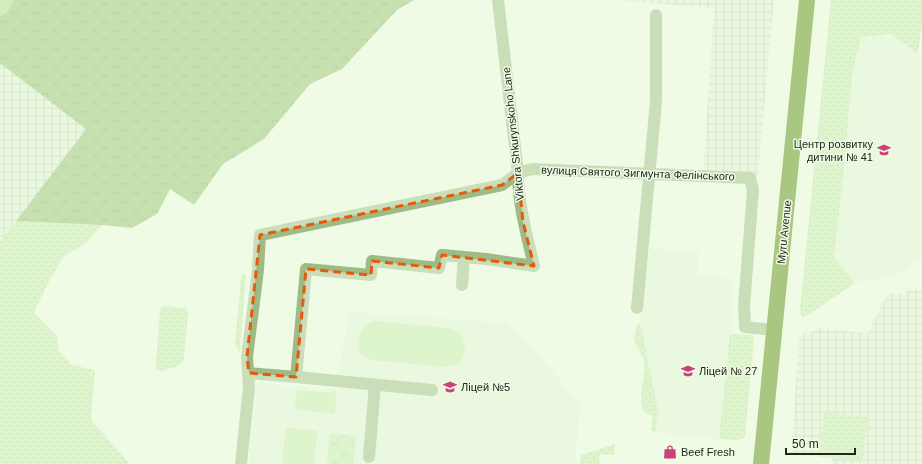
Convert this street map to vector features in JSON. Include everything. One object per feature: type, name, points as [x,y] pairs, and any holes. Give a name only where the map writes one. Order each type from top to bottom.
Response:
[{"type":"main road","name":"Myru Avenue","points":[[761,464],[807,0]]},
{"type":"street","name":"Viktora Shkurynskoho Lane","points":[[464,257],[534,266],[523,222],[518,187],[518,173],[498,0]]},
{"type":"street","points":[[637,308],[656,101],[656,15]]},
{"type":"street","name":"вулиця Святого Зигмунта Фелінського","points":[[249,373],[247,357],[258,270],[260,235],[502,185],[518,173],[532,169],[750,178],[753,190],[744,306],[745,328],[774,330]]},
{"type":"street","points":[[296,377],[306,269],[371,275],[372,261],[439,268],[442,255],[464,257],[462,285]]},
{"type":"street","points":[[241,464],[248,402],[249,373],[432,390]]},
{"type":"street","points":[[369,457],[375,385]]},
{"type":"highlighted area","points":[[518,173],[523,222],[534,266],[442,255],[439,268],[372,261],[371,275],[306,269],[296,377],[249,373],[247,357],[260,235],[502,185]]},
{"type":"shaded area","points":[[615,0],[774,0],[758,176],[703,176],[714,8]]},
{"type":"shaded area","name":"Центр розвитку дитини № 41","points":[[891,34],[922,56],[922,258],[893,277],[855,283],[834,257],[852,75],[861,37]]},
{"type":"shaded area","points":[[1,64],[86,129],[0,242],[0,66]]},
{"type":"shaded area","name":"Ліцей № 27","points":[[650,248],[689,252],[698,251],[698,276],[733,279],[731,330],[719,439],[698,438],[656,432],[658,409],[640,323]]},
{"type":"shaded area","points":[[922,288],[922,464],[832,464],[832,458],[791,454],[799,339],[804,333],[812,332],[818,328],[868,333],[888,293],[904,294],[908,290]]},
{"type":"shaded area","name":"Ліцей №5","points":[[349,312],[506,323],[529,343],[580,405],[575,464],[249,464],[257,382],[276,385],[336,389]]},
{"type":"green space","points":[[0,0],[414,0],[397,10],[342,69],[310,84],[264,139],[223,164],[194,205],[170,189],[157,214],[132,228],[16,221],[86,129],[1,64],[0,66]]},
{"type":"green space","points":[[831,0],[922,0],[922,22],[918,54],[891,34],[861,37],[852,75],[834,257],[855,283],[805,317],[802,317],[800,310]]},
{"type":"green space","points":[[16,221],[102,225],[86,243],[63,257],[46,287],[34,313],[57,336],[59,351],[72,365],[95,370],[91,420],[130,464],[0,464],[0,242]]},
{"type":"green space","points":[[244,273],[246,275],[240,352],[235,343],[241,278]]},
{"type":"green space","points":[[162,306],[186,308],[188,312],[184,360],[176,367],[160,371],[157,370],[156,364],[160,309]]},
{"type":"green space","points":[[374,321],[449,328],[462,335],[466,350],[460,364],[445,367],[371,360],[359,353],[358,342],[362,330]]},
{"type":"green space","points":[[640,323],[658,409],[656,432],[651,430],[652,416],[644,412],[641,400],[644,361],[634,341],[636,327]]},
{"type":"green space","points":[[730,334],[753,335],[754,338],[745,437],[739,440],[719,439]]},
{"type":"green space","points":[[297,390],[336,393],[335,414],[294,409]]},
{"type":"green space","points":[[824,413],[867,417],[863,460],[820,457]]},
{"type":"green space","points":[[286,427],[317,431],[314,464],[282,464]]},
{"type":"green space","points":[[330,434],[356,436],[353,464],[327,464]]},
{"type":"green space","points":[[615,444],[614,455],[600,454],[599,463],[605,464],[580,464],[581,455]]},
{"type":"waterway","points":[[0,7],[5,0]]},
{"type":"place","name":"Центр розвитку дитини № 41","points":[[884,150]]},
{"type":"place","name":"Ліцей № 27","points":[[688,371]]},
{"type":"place","name":"Ліцей №5","points":[[450,387]]},
{"type":"place","name":"Beef Fresh","points":[[670,452]]}]
